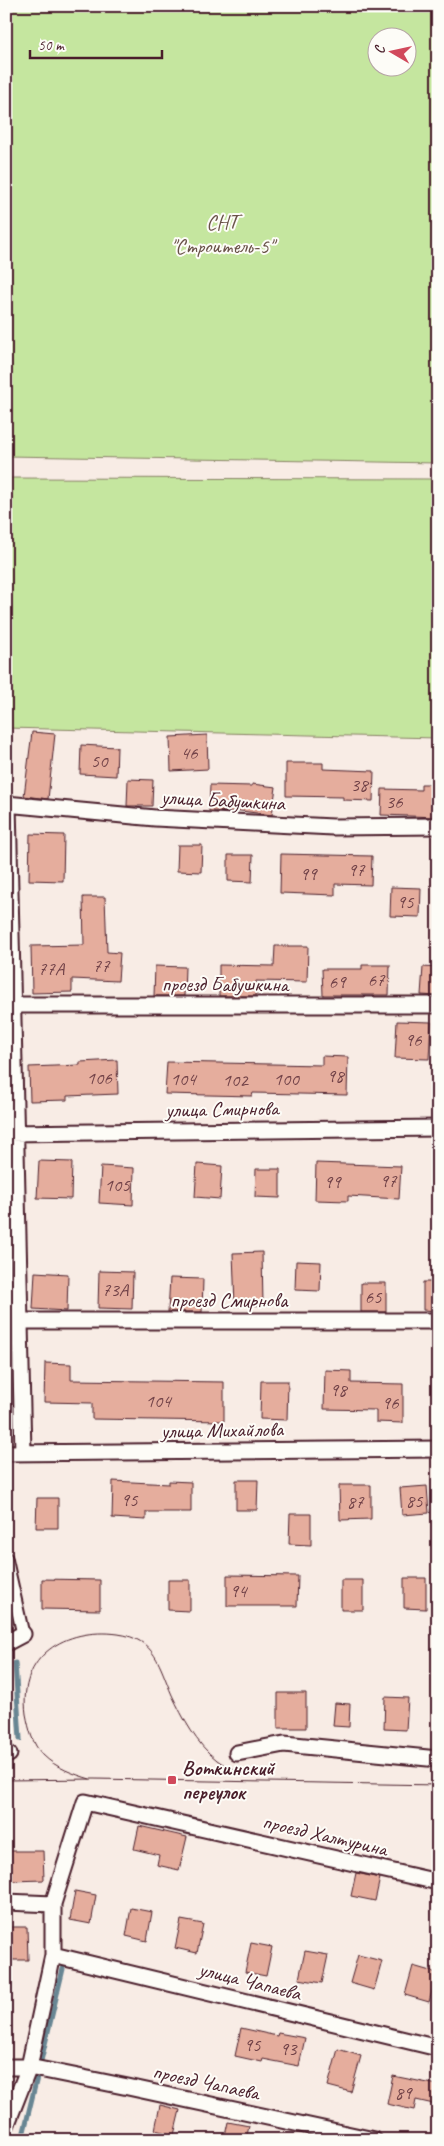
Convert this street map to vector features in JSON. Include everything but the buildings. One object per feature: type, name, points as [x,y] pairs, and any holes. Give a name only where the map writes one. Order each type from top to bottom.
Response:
[{"type":"street","name":"улица Бабушкина","points":[[7,804],[155,818],[333,827],[438,826]]},
{"type":"street","points":[[7,804],[9,951],[13,1005],[12,1256],[20,1321],[23,1453]]},
{"type":"street","name":"проезд Бабушкина","points":[[13,1005],[438,1005]]},
{"type":"street","name":"улица Смирнова","points":[[11,1133],[438,1128]]},
{"type":"street","name":"проезд Смирнова","points":[[20,1321],[438,1321]]},
{"type":"street","name":"улица Михайлова","points":[[6,1453],[438,1449]]},
{"type":"street","points":[[6,1558],[23,1634],[6,1643]]},
{"type":"street","points":[[237,1753],[284,1744],[438,1760]]},
{"type":"street","name":"проезд Халтурина","points":[[53,1904],[85,1802],[438,1882]]},
{"type":"street","points":[[6,1902],[53,1904],[53,1955],[29,2067],[6,2126]]},
{"type":"street","name":"улица Чапаева","points":[[53,1955],[438,2048]]},
{"type":"street","points":[[6,2067],[29,2067]]},
{"type":"street","name":"проезд Чапаева","points":[[29,2067],[374,2140]]},
{"type":"green space","name":"СНТ \"Строитель-5\"","points":[[6,6],[438,6],[438,463],[6,456]]},
{"type":"green space","points":[[6,478],[438,479],[438,738],[6,728]]},
{"type":"waterway","points":[[15,1663],[20,1739]]},
{"type":"waterway","points":[[22,2140],[63,1969]]},
{"type":"tram line","points":[[90,1779],[59,1767],[39,1751],[28,1725],[25,1694],[30,1676],[38,1661],[49,1650],[63,1641],[80,1635],[99,1633],[131,1637],[148,1648],[159,1664],[172,1695],[186,1721],[196,1738],[209,1754],[227,1766],[259,1777]]},
{"type":"tram line","points":[[6,1780],[94,1779],[438,1785]]},
{"type":"place","name":"Воткинский переулок","points":[[172,1780]]}]
